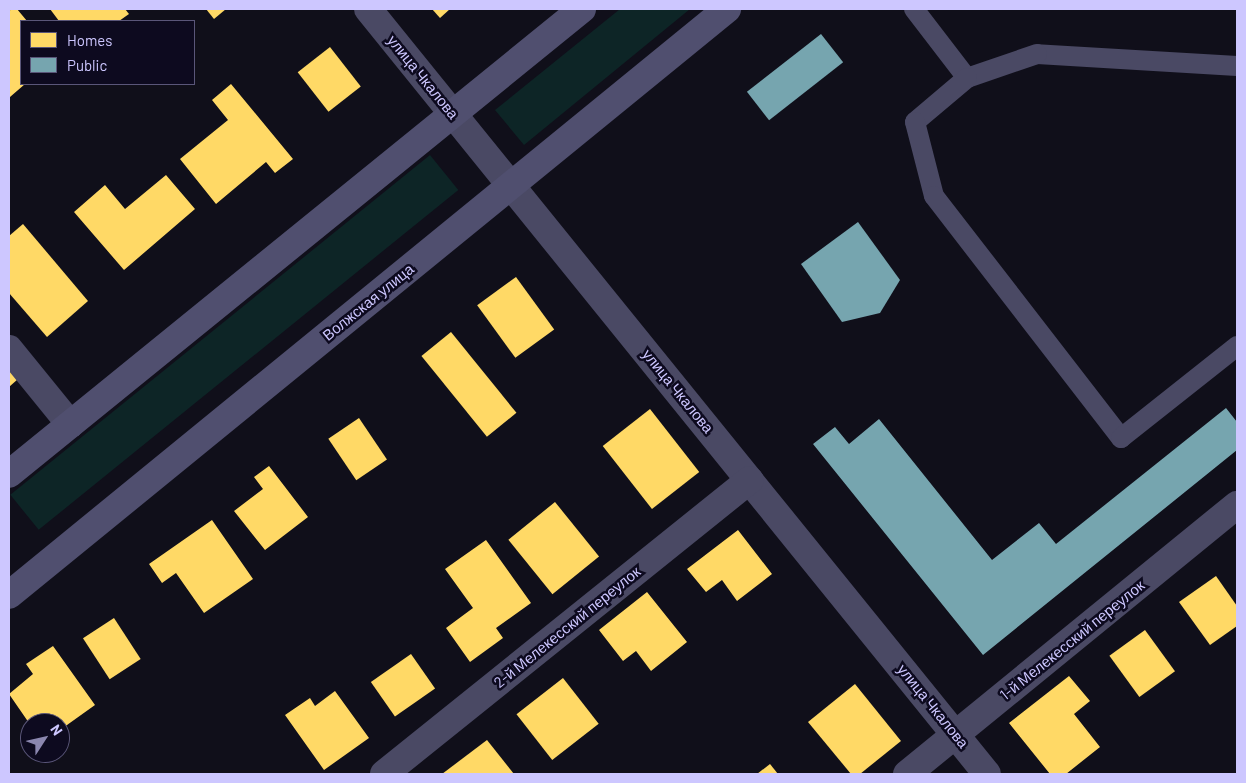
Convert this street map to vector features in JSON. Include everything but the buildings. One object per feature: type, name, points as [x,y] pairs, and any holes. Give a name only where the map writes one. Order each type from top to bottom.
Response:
[{"type":"main road","points":[[9,474],[582,9]]},
{"type":"main road","name":"Волжская улица","points":[[9,595],[727,9]]},
{"type":"street","name":"улица Чкалова","points":[[368,9],[988,774]]},
{"type":"street","points":[[9,349],[70,424]]},
{"type":"street","name":"2-й Мелекесский переулок","points":[[384,774],[750,480]]},
{"type":"street","name":"1-й Мелекесский переулок","points":[[907,774],[1237,505]]},
{"type":"lane","points":[[914,9],[967,78]]},
{"type":"lane","points":[[1237,66],[1037,54],[967,78],[915,122],[934,196],[1121,438],[1237,346]]},
{"type":"green space","points":[[620,9],[690,9],[524,145],[495,110]]},
{"type":"green space","points":[[430,155],[458,190],[39,530],[10,495]]}]
